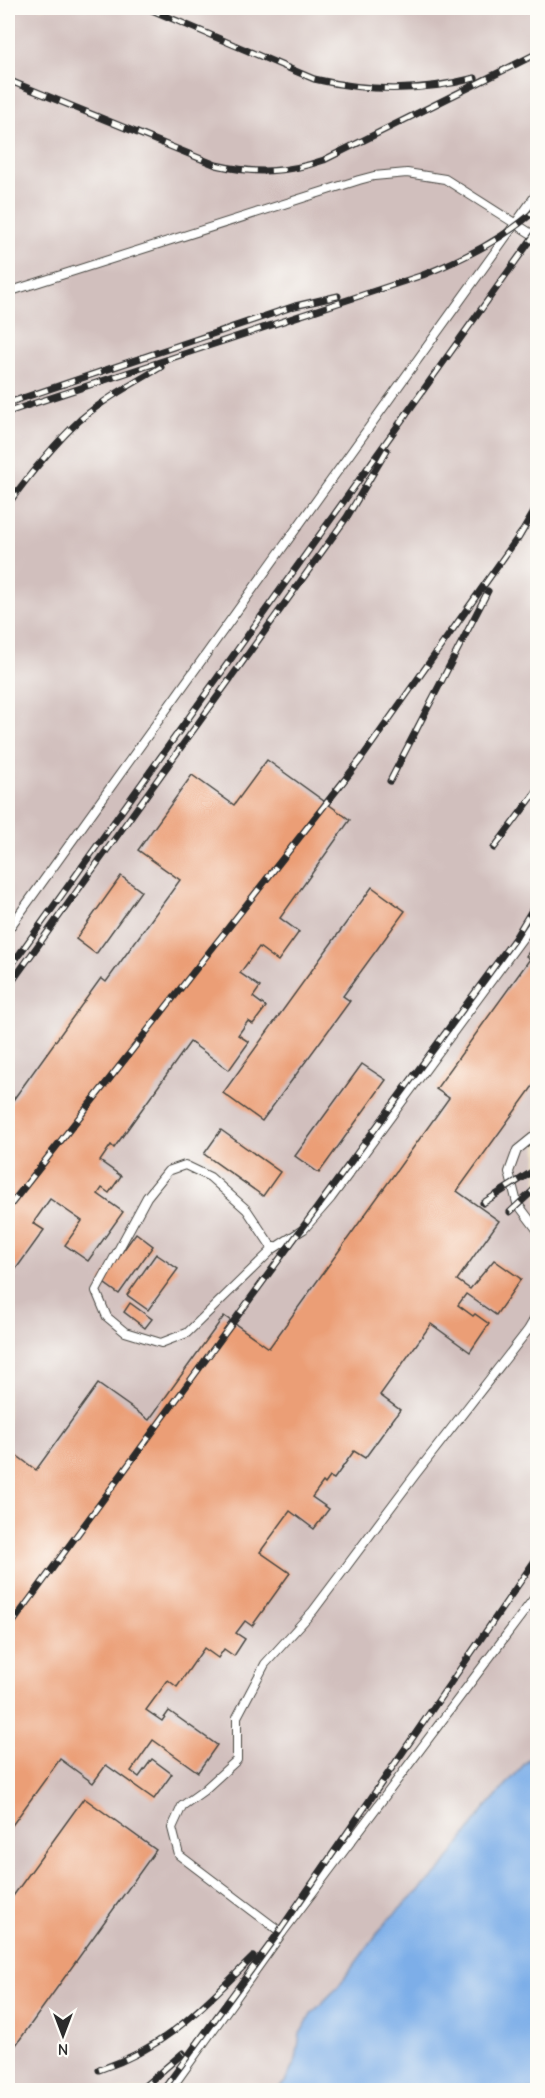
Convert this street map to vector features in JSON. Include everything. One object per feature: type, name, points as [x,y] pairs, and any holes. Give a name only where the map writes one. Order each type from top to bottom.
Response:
[{"type":"lane","points":[[8,292],[358,180],[391,174],[420,174],[445,179],[537,238]]},
{"type":"lane","points":[[8,930],[537,192]]},
{"type":"lane","points":[[273,1249],[248,1210],[210,1177],[185,1165],[168,1171],[147,1197],[96,1291],[107,1317],[125,1332],[160,1343],[187,1333],[273,1249],[304,1229],[331,1198],[537,917]]},
{"type":"lane","points":[[537,1132],[518,1150],[509,1172],[517,1203],[537,1231]]},
{"type":"lane","points":[[282,1933],[179,1856],[172,1828],[182,1806],[203,1791],[237,1760],[237,1717],[265,1664],[313,1611],[528,1330],[537,1313]]},
{"type":"lane","points":[[170,2091],[282,1933],[537,1593]]},
{"type":"shaded area","points":[[8,8],[537,8],[537,1750],[483,1811],[441,1870],[386,1922],[337,1988],[312,2013],[300,2034],[296,2060],[285,2082],[277,2090],[8,2090]]},
{"type":"water","points":[[537,1750],[537,2090],[277,2090],[285,2082],[296,2060],[300,2034],[312,2013],[337,1988],[386,1922],[441,1870],[483,1811]]},
{"type":"building","points":[[267,760],[350,820],[280,918],[299,932],[278,961],[259,947],[240,973],[260,987],[253,997],[266,1007],[253,1024],[248,1021],[238,1035],[249,1042],[229,1070],[190,1042],[114,1148],[111,1145],[100,1161],[121,1176],[109,1193],[102,1188],[98,1194],[123,1212],[88,1261],[65,1245],[82,1221],[50,1199],[33,1223],[44,1230],[8,1280],[8,1107],[101,978],[106,982],[180,880],[138,850],[192,775],[234,805]]},
{"type":"building","points":[[121,876],[141,891],[96,954],[76,939]]},
{"type":"building","points":[[372,887],[405,911],[343,996],[350,1001],[262,1121],[223,1093]]},
{"type":"building","points":[[538,939],[538,1079],[457,1191],[499,1221],[457,1280],[470,1289],[494,1260],[521,1279],[496,1315],[466,1294],[458,1305],[489,1324],[470,1352],[431,1324],[380,1395],[400,1410],[365,1458],[354,1451],[334,1479],[330,1477],[325,1484],[323,1482],[312,1497],[329,1509],[314,1529],[290,1511],[260,1552],[290,1573],[252,1626],[245,1621],[236,1633],[245,1639],[234,1656],[224,1649],[218,1658],[204,1648],[177,1687],[168,1680],[146,1710],[162,1721],[169,1711],[217,1745],[198,1772],[153,1740],[131,1771],[139,1777],[152,1759],[172,1774],[154,1799],[106,1765],[93,1783],[60,1759],[8,1831],[8,1449],[36,1470],[98,1384],[149,1420],[224,1316],[269,1348],[449,1098],[436,1089],[530,959],[526,956]]},
{"type":"building","points":[[362,1064],[386,1080],[319,1173],[295,1156]]},
{"type":"building","points":[[221,1130],[280,1172],[263,1196],[204,1154]]},
{"type":"building","points":[[136,1233],[153,1246],[119,1294],[101,1281]]},
{"type":"building","points":[[156,1254],[178,1269],[148,1310],[127,1295]]},
{"type":"building","points":[[130,1303],[152,1319],[145,1328],[124,1312]]},
{"type":"building","points":[[84,1798],[156,1850],[8,2056],[8,1903]]},
{"type":"railway","points":[[147,8],[314,79],[355,86],[394,89],[434,86],[475,78]]},
{"type":"railway","points":[[513,8],[538,11]]},
{"type":"railway","points":[[8,80],[216,165],[244,170],[270,171],[297,168],[324,160],[538,53]]},
{"type":"railway","points":[[8,412],[423,275],[484,247],[512,229],[538,208]]},
{"type":"railway","points":[[8,970],[538,230]]},
{"type":"railway","points":[[8,403],[295,306],[338,296]]},
{"type":"railway","points":[[8,504],[42,460],[80,420],[109,398],[161,367]]},
{"type":"railway","points":[[8,987],[347,517],[387,450]]},
{"type":"railway","points":[[518,539],[538,505]]},
{"type":"railway","points":[[8,1208],[361,759],[521,533]]},
{"type":"railway","points":[[390,781],[488,591]]},
{"type":"railway","points":[[494,848],[538,789]]},
{"type":"railway","points":[[8,1629],[515,938],[538,900]]},
{"type":"railway","points":[[483,1203],[538,1168]]},
{"type":"railway","points":[[510,1212],[538,1186]]},
{"type":"railway","points":[[163,2090],[276,1936],[538,1556]]},
{"type":"railway","points":[[99,2070],[124,2060],[165,2037],[200,2008],[253,1957]]},
{"type":"railway","points":[[140,2090],[183,2053]]}]
